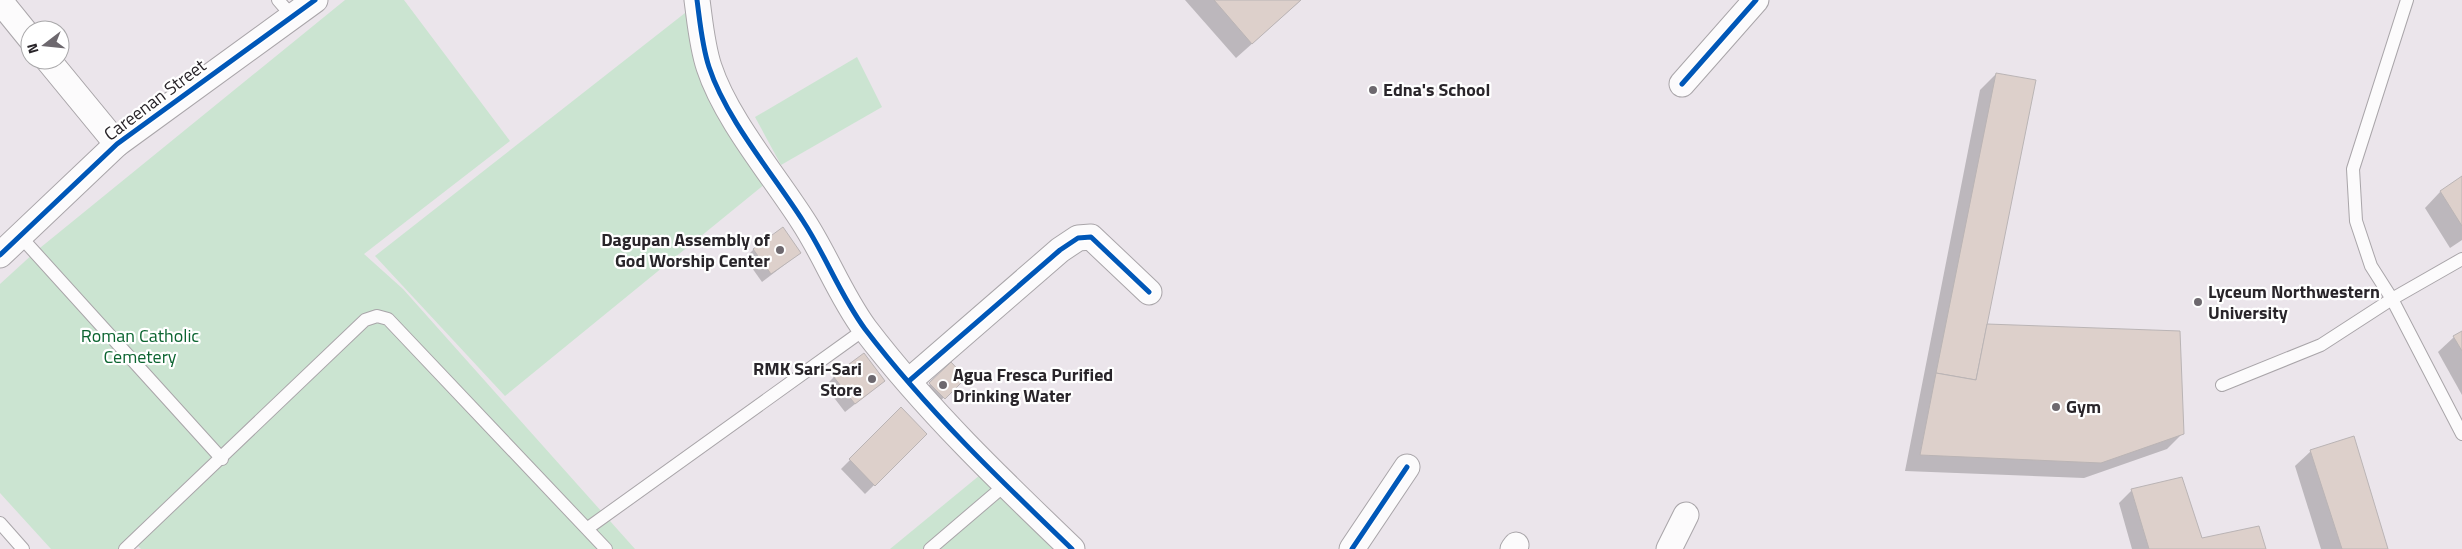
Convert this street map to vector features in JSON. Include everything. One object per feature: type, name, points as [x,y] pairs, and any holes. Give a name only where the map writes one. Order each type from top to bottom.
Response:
[{"type":"street","name":"Careenan Street","points":[[0,255],[117,144],[285,8],[315,0]]},
{"type":"street","points":[[697,0],[708,66],[721,97],[805,223],[845,298],[865,329],[909,382],[1005,486],[1072,549]]},
{"type":"street","points":[[1682,84],[1756,0]]},
{"type":"street","points":[[0,1],[20,26]]},
{"type":"street","points":[[56,70],[117,144]]},
{"type":"street","points":[[909,382],[1060,250],[1078,238],[1091,236],[1149,292]]},
{"type":"street","points":[[1352,549],[1407,467]]},
{"type":"street","points":[[1669,549],[1686,515]]},
{"type":"lane","points":[[2407,0],[2353,170],[2356,221],[2371,266],[2392,299],[2462,434]]},
{"type":"lane","points":[[20,236],[222,458]]},
{"type":"lane","points":[[2222,385],[2321,345],[2392,299],[2462,259]]},
{"type":"lane","points":[[125,549],[365,320],[377,316],[388,319],[606,549]]},
{"type":"lane","points":[[588,528],[865,329]]},
{"type":"lane","points":[[930,549],[1005,486]]},
{"type":"lane","points":[[0,523],[23,549]]},
{"type":"green space","name":"Roman Catholic Cemetery","points":[[345,0],[404,0],[510,141],[364,254],[403,289],[635,549],[141,549],[135,543],[128,549],[51,549],[0,493],[0,284],[35,252]]},
{"type":"green space","points":[[685,13],[716,99],[766,183],[505,396],[375,256]]},
{"type":"green space","points":[[857,57],[882,107],[781,165],[755,117]]},
{"type":"green space","points":[[980,475],[1065,549],[890,549]]},
{"type":"building","points":[[1214,0],[1301,0],[1252,44]]},
{"type":"building","points":[[1996,73],[2036,80],[1976,380],[1936,373]]},
{"type":"building","points":[[2462,176],[2462,226],[2440,191]]},
{"type":"building","points":[[783,227],[801,253],[771,274],[753,249]]},
{"type":"building","name":"Gym","points":[[1987,324],[2180,331],[2184,434],[2101,463],[1920,455],[1936,373],[1976,380]]},
{"type":"building","points":[[2462,331],[2462,351],[2453,336]]},
{"type":"building","points":[[864,353],[885,381],[855,404],[833,376]]},
{"type":"building","points":[[951,362],[966,378],[945,399],[929,383]]},
{"type":"building","points":[[901,407],[927,434],[875,486],[849,459]]},
{"type":"building","points":[[2354,436],[2388,549],[2342,549],[2310,450]]},
{"type":"building","points":[[2182,477],[2202,538],[2259,526],[2266,549],[2149,549],[2131,489]]},
{"type":"cycle path","points":[[0,255],[117,144],[315,0]]},
{"type":"cycle path","points":[[697,0],[707,59],[717,87],[738,126],[811,234],[856,316],[888,359],[938,416],[1072,549]]},
{"type":"cycle path","points":[[1682,84],[1756,0]]},
{"type":"cycle path","points":[[909,381],[1060,250],[1078,238],[1091,237],[1149,292]]},
{"type":"cycle path","points":[[1352,549],[1407,467]]},
{"type":"place","name":"Edna's School","points":[[1373,90]]},
{"type":"place","name":"Dagupan Assembly of God Worship Center","points":[[780,250]]},
{"type":"place","name":"Lyceum Northwestern University","points":[[2198,302]]},
{"type":"place","name":"RMK Sari-Sari Store","points":[[872,379]]},
{"type":"place","name":"Agua Fresca Purified Drinking Water","points":[[943,385]]},
{"type":"place","name":"Gym","points":[[2056,407]]}]
